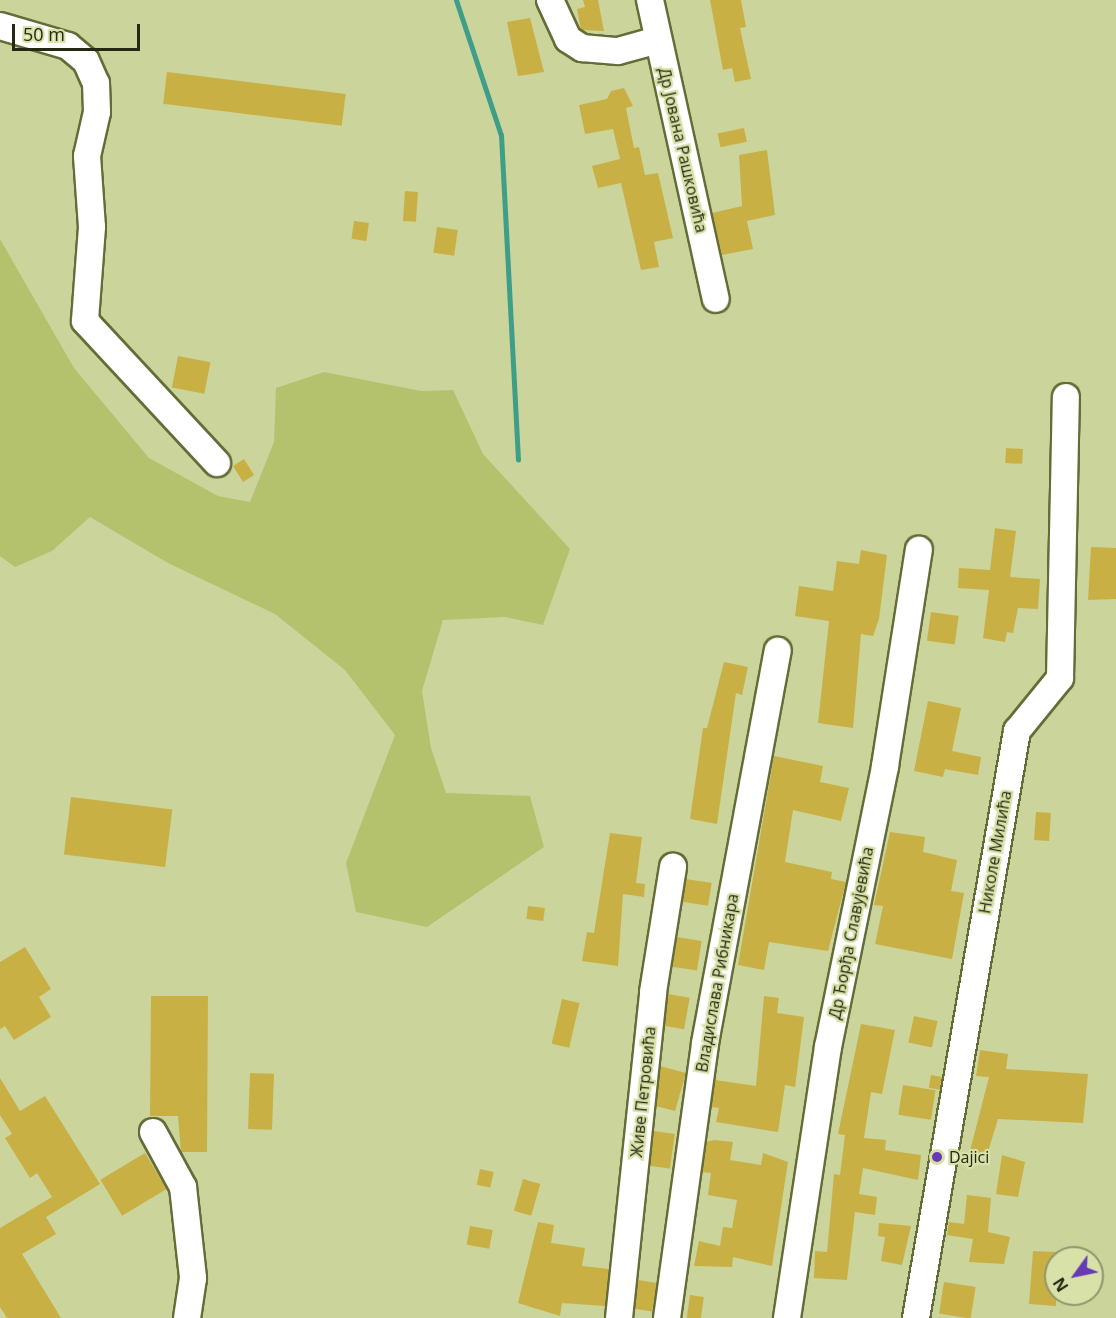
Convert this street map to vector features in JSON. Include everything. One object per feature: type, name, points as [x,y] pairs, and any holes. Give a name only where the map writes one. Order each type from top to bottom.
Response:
[{"type":"street","points":[[550,0],[568,39],[582,48],[618,51],[658,40]]},
{"type":"street","name":"Др Јована Рашковића","points":[[650,0],[716,299]]},
{"type":"street","points":[[0,26],[68,46],[86,61],[96,83],[97,111],[87,156],[92,227],[85,321],[217,463]]},
{"type":"street","name":"Николе Милића","points":[[916,1318],[1017,731],[1060,678],[1066,397]]},
{"type":"street","name":"Др Ђорђа Славујевића","points":[[787,1318],[828,1047],[885,765],[919,550]]},
{"type":"street","name":"Владислава Рибникара","points":[[667,1318],[705,1043],[778,651]]},
{"type":"street","name":"Живе Петровића","points":[[620,1318],[653,992],[673,867]]},
{"type":"street","points":[[153,1132],[183,1187],[193,1278],[187,1318]]},
{"type":"green space","points":[[0,239],[74,368],[149,458],[218,496],[250,502],[274,442],[276,388],[324,372],[421,391],[453,390],[483,454],[570,549],[543,625],[505,617],[443,620],[422,691],[431,748],[446,793],[530,796],[544,847],[427,927],[356,912],[346,863],[395,735],[345,670],[275,614],[168,563],[90,517],[52,551],[15,567],[0,556]]},
{"type":"building","points":[[583,0],[598,0],[604,31],[581,30],[577,9],[585,7]]},
{"type":"building","points":[[710,0],[741,0],[746,27],[740,28],[751,79],[735,82],[732,68],[723,70]]},
{"type":"building","points":[[530,18],[544,72],[518,76],[507,22]]},
{"type":"building","points":[[167,72],[346,94],[342,126],[163,104]]},
{"type":"building","points":[[624,88],[633,106],[626,108],[634,148],[639,147],[645,175],[658,173],[673,238],[654,242],[659,267],[641,270],[621,183],[598,188],[592,166],[620,159],[613,129],[585,134],[579,105],[607,99],[611,91]]},
{"type":"building","points":[[744,128],[747,142],[721,147],[718,134]]},
{"type":"building","points":[[767,150],[775,215],[747,221],[753,249],[722,255],[712,213],[742,206],[739,155]]},
{"type":"building","points":[[405,191],[418,192],[416,222],[403,221]]},
{"type":"building","points":[[354,221],[369,223],[366,241],[351,239]]},
{"type":"building","points":[[437,227],[458,230],[454,256],[433,253]]},
{"type":"building","points":[[178,356],[210,362],[204,394],[172,387]]},
{"type":"building","points":[[1006,448],[1023,449],[1022,464],[1005,463]]},
{"type":"building","points":[[244,459],[254,475],[243,482],[233,466]]},
{"type":"building","points":[[995,528],[1016,531],[1010,577],[1040,579],[1038,609],[1018,608],[1013,633],[1007,632],[1005,642],[983,638],[989,590],[958,588],[959,568],[990,570]]},
{"type":"building","points":[[1091,547],[1116,548],[1116,599],[1088,600]]},
{"type":"building","points":[[861,550],[887,555],[879,619],[873,636],[861,634],[853,728],[818,723],[829,621],[795,616],[799,586],[833,591],[837,561],[859,564]]},
{"type":"building","points":[[931,612],[959,616],[955,645],[927,641]]},
{"type":"building","points":[[724,662],[748,667],[742,695],[736,693],[717,824],[690,819],[703,728],[707,728]]},
{"type":"building","points":[[928,701],[961,708],[952,751],[981,757],[978,775],[945,769],[943,777],[914,771]]},
{"type":"building","points":[[774,756],[823,766],[820,782],[849,788],[841,821],[793,810],[785,862],[832,872],[831,879],[846,882],[828,951],[769,942],[764,970],[738,965]]},
{"type":"building","points":[[71,797],[172,809],[165,867],[64,855]]},
{"type":"building","points":[[1036,812],[1051,813],[1049,841],[1034,840]]},
{"type":"building","points":[[890,832],[925,837],[923,852],[957,860],[951,891],[964,893],[952,959],[875,944],[883,906],[874,905]]},
{"type":"building","points":[[610,833],[642,837],[636,883],[645,884],[644,897],[623,894],[618,966],[582,961],[587,932],[594,933]]},
{"type":"building","points":[[686,879],[712,883],[708,906],[682,902]]},
{"type":"building","points":[[528,906],[545,908],[543,921],[526,919]]},
{"type":"building","points":[[677,937],[702,941],[697,971],[672,967]]},
{"type":"building","points":[[25,947],[51,989],[39,997],[51,1017],[14,1040],[5,1026],[0,1029],[0,962]]},
{"type":"building","points":[[668,994],[690,998],[684,1029],[662,1026]]},
{"type":"building","points":[[151,996],[208,996],[207,1152],[181,1152],[178,1116],[150,1116]]},
{"type":"building","points":[[764,996],[779,998],[777,1013],[804,1017],[795,1087],[785,1085],[778,1132],[716,1122],[719,1108],[711,1107],[715,1080],[756,1086]]},
{"type":"building","points":[[562,999],[580,1003],[569,1048],[552,1044]]},
{"type":"building","points":[[914,1016],[937,1021],[932,1047],[908,1042]]},
{"type":"building","points":[[861,1024],[895,1030],[882,1094],[871,1092],[864,1138],[886,1140],[885,1150],[921,1155],[918,1180],[863,1168],[859,1194],[877,1197],[875,1215],[855,1212],[847,1280],[814,1278],[815,1251],[827,1252],[834,1174],[840,1175],[845,1135],[838,1134]]},
{"type":"building","points":[[980,1050],[1008,1054],[1006,1069],[1088,1074],[1083,1123],[998,1119],[987,1155],[970,1151],[989,1077],[976,1076]]},
{"type":"building","points":[[660,1066],[686,1073],[675,1111],[656,1106]]},
{"type":"building","points":[[250,1073],[274,1074],[272,1130],[248,1129]]},
{"type":"building","points":[[931,1075],[942,1077],[940,1090],[929,1088]]},
{"type":"building","points":[[0,1078],[20,1111],[45,1096],[100,1184],[46,1217],[56,1234],[22,1254],[61,1318],[7,1318],[0,1307],[0,1228],[52,1197],[37,1173],[30,1178],[5,1138],[12,1134],[0,1115]]},
{"type":"building","points":[[903,1085],[936,1090],[931,1120],[898,1115]]},
{"type":"building","points":[[654,1131],[675,1134],[670,1169],[649,1166]]},
{"type":"building","points":[[714,1140],[733,1142],[730,1160],[761,1165],[763,1153],[788,1162],[772,1266],[733,1257],[732,1267],[694,1266],[699,1241],[720,1246],[723,1227],[732,1228],[737,1200],[708,1195],[711,1173],[702,1172],[706,1142]]},
{"type":"building","points":[[145,1153],[167,1189],[122,1216],[100,1180]]},
{"type":"building","points":[[1002,1155],[1025,1162],[1018,1197],[996,1194]]},
{"type":"building","points":[[480,1169],[494,1172],[490,1188],[477,1185]]},
{"type":"building","points":[[523,1179],[540,1184],[531,1216],[514,1211]]},
{"type":"building","points":[[967,1195],[991,1198],[988,1232],[1010,1237],[1004,1264],[969,1262],[973,1239],[947,1235],[949,1222],[964,1224]]},
{"type":"building","points":[[538,1222],[554,1225],[551,1243],[585,1248],[582,1266],[609,1269],[605,1306],[562,1303],[560,1316],[518,1303]]},
{"type":"building","points":[[879,1223],[911,1226],[902,1265],[881,1261],[885,1237],[878,1236]]},
{"type":"building","points":[[470,1226],[493,1230],[489,1249],[467,1245]]},
{"type":"building","points":[[1033,1251],[1044,1251],[1044,1305],[1029,1304]]},
{"type":"building","points":[[638,1280],[657,1283],[652,1312],[633,1309]]},
{"type":"building","points":[[944,1282],[976,1287],[971,1318],[939,1314]]},
{"type":"building","points":[[690,1295],[704,1297],[701,1318],[687,1318]]},
{"type":"waterway","points":[[456,0],[501,135],[518,460]]},
{"type":"place","name":"Dajici","points":[[937,1157]]}]
